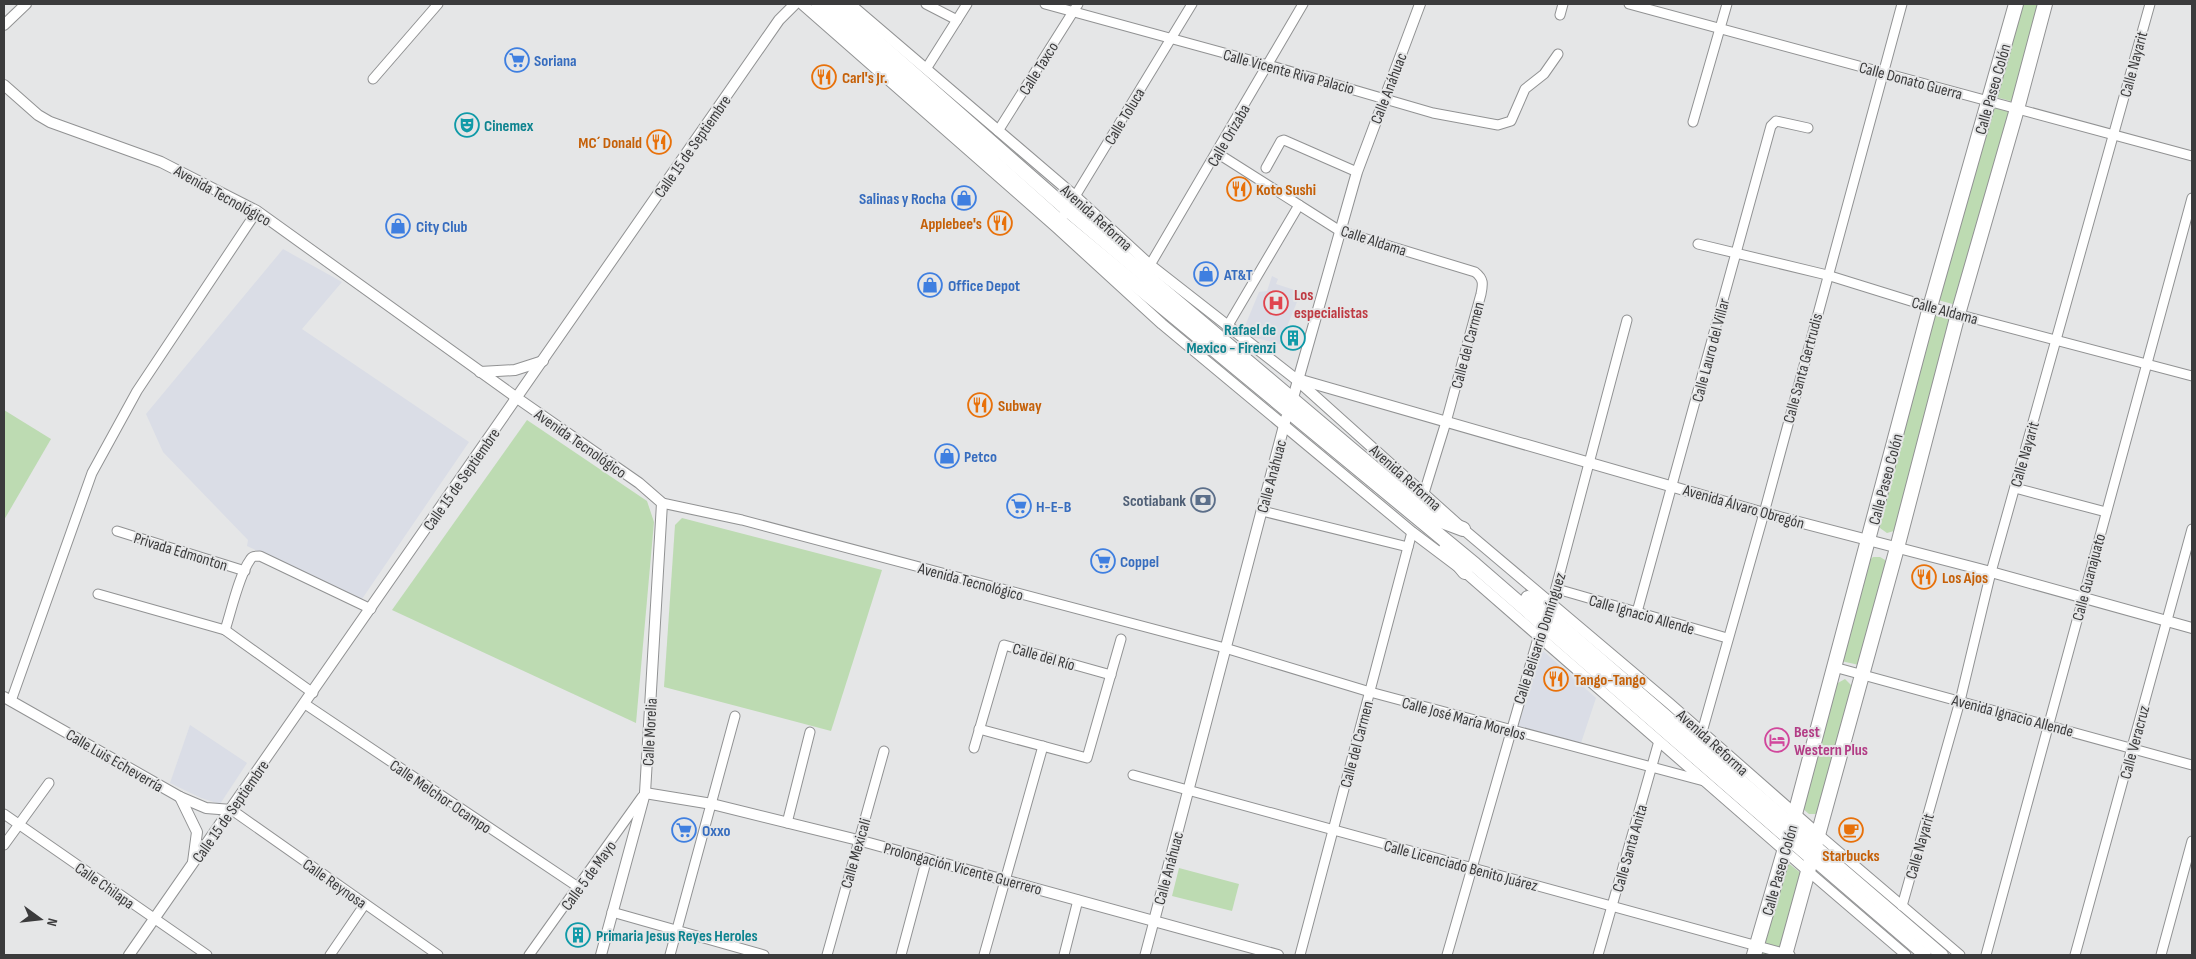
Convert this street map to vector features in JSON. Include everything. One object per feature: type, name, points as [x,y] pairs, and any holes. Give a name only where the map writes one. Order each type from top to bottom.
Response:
[{"type":"main road","name":"Avenida Reforma","points":[[818,4],[1058,225],[1291,404]]},
{"type":"main road","name":"Avenida Reforma","points":[[834,4],[1068,210],[1166,292],[1291,404],[1546,619],[1789,832],[1942,955]]},
{"type":"main road","name":"Calle Paseo Colón","points":[[1756,951],[1930,307],[2016,4]]},
{"type":"main road","name":"Calle Paseo Colón","points":[[1787,955],[1958,314],[2045,4]]},
{"type":"main road","points":[[1150,265],[1155,278],[1166,292]]},
{"type":"main road","points":[[1431,523],[1463,529]]},
{"type":"main road","points":[[1431,523],[1465,572]]},
{"type":"main road","name":"Avenida Reforma","points":[[1813,852],[1925,955]]},
{"type":"street","points":[[4,26],[26,4]]},
{"type":"street","points":[[374,79],[438,4]]},
{"type":"street","name":"Calle 15 de Septiembre","points":[[130,955],[779,20],[795,4]]},
{"type":"street","name":"Avenida Reforma","points":[[802,4],[1058,225],[1162,324],[1285,424],[1412,532],[1465,572],[1546,619],[1702,732],[1789,832]]},
{"type":"street","name":"Avenida Reforma","points":[[850,4],[1076,198],[1150,265],[1297,380],[1424,492],[1463,529],[1659,741],[1704,781],[1789,832],[1813,852],[1906,955]]},
{"type":"street","points":[[926,4],[957,20]]},
{"type":"street","points":[[926,69],[967,4]]},
{"type":"street","name":"Calle Vicente Riva Palacio","points":[[1045,4],[1076,8],[1171,39],[1268,64],[1384,97],[1432,113],[1498,125],[1512,121],[1525,89],[1544,74],[1558,54]]},
{"type":"street","name":"Calle Toluca","points":[[1058,225],[1192,4]]},
{"type":"street","name":"Calle Orizaba","points":[[1150,265],[1304,4]]},
{"type":"street","name":"Calle Anáhuac","points":[[1145,955],[1285,424],[1357,172],[1420,4]]},
{"type":"street","points":[[1560,15],[1563,4]]},
{"type":"street","name":"Calle Donato Guerra","points":[[1629,4],[2192,156]]},
{"type":"street","points":[[1693,122],[1727,4]]},
{"type":"street","name":"Calle Santa Gertrudis","points":[[1702,732],[1727,638],[1764,513],[1902,4]]},
{"type":"street","name":"Calle Nayarit","points":[[1902,906],[1960,701],[1991,572],[2150,4]]},
{"type":"street","name":"Calle Taxco","points":[[998,131],[1076,8]]},
{"type":"street","name":"Avenida Tecnológico","points":[[4,85],[38,115],[50,122],[161,162],[257,210],[480,372],[639,483],[662,503],[742,520],[1225,648]]},
{"type":"street","name":"Calle Lauro del Villar","points":[[1637,612],[1771,126],[1776,121],[1808,128]]},
{"type":"street","points":[[1266,168],[1281,141],[1284,140],[1357,172]]},
{"type":"street","name":"Calle Aldama","points":[[1217,153],[1340,231],[1476,272],[1482,277],[1484,283]]},
{"type":"street","name":"Calle Guanajuato","points":[[1986,955],[2192,198]]},
{"type":"street","points":[[1227,327],[1299,204]]},
{"type":"street","points":[[8,699],[92,473],[137,391],[257,210]]},
{"type":"street","name":"Calle Aldama","points":[[1698,244],[1827,275],[1930,307],[2192,376]]},
{"type":"street","name":"Calle del Carmen","points":[[1424,492],[1446,422],[1484,283]]},
{"type":"street","name":"Calle Belisario Domínguez","points":[[1447,955],[1510,730],[1557,589],[1627,320]]},
{"type":"street","points":[[480,372],[515,370],[543,361]]},
{"type":"street","name":"Avenida Álvaro Obregón","points":[[1297,380],[1764,513],[1991,572],[2192,628]]},
{"type":"street","points":[[2015,488],[2106,512]]},
{"type":"street","name":"Calle Morelia","points":[[601,955],[645,793],[662,503]]},
{"type":"street","points":[[1262,511],[1408,547]]},
{"type":"street","name":"Calle Veracruz","points":[[2075,955],[2192,529]]},
{"type":"street","name":"Privada Edmonton","points":[[117,531],[245,571]]},
{"type":"street","name":"Calle del Carmen","points":[[1300,955],[1412,532]]},
{"type":"street","points":[[225,630],[245,571],[250,559],[254,556],[260,556],[371,609]]},
{"type":"street","name":"Calle Ignacio Allende","points":[[1557,589],[1727,638]]},
{"type":"street","points":[[98,594],[225,630],[313,693]]},
{"type":"street","points":[[979,730],[1087,758],[1122,639]]},
{"type":"street","name":"Calle del Río","points":[[974,748],[1004,645],[1111,675]]},
{"type":"street","name":"Calle José María Morelos","points":[[1225,648],[1370,692],[1704,781]]},
{"type":"street","name":"Avenida Ignacio Allende","points":[[1834,667],[2192,764]]},
{"type":"street","name":"Calle Luis Echeverría","points":[[8,699],[180,797],[206,808],[232,810]]},
{"type":"street","name":"Calle Melchor Ocampo","points":[[305,704],[578,888]]},
{"type":"street","points":[[670,955],[735,716]]},
{"type":"street","points":[[787,823],[810,732]]},
{"type":"street","name":"Calle Santa Anita","points":[[1598,955],[1659,741]]},
{"type":"street","points":[[984,955],[1043,746]]},
{"type":"street","name":"Calle Mexicali","points":[[827,955],[884,752]]},
{"type":"street","name":"Calle Licenciado Benito Juárez","points":[[1132,775],[1613,906],[1756,951],[1787,955]]},
{"type":"street","points":[[4,845],[49,783]]},
{"type":"street","name":"Prolongación Vicente Guerrero","points":[[645,793],[712,804],[858,840],[1278,955]]},
{"type":"street","name":"Calle 5 de Mayo","points":[[529,955],[645,793]]},
{"type":"street","points":[[180,797],[197,832],[193,866]]},
{"type":"street","name":"Calle Reynosa","points":[[232,810],[438,955]]},
{"type":"street","name":"Calle Chilapa","points":[[4,814],[207,955]]},
{"type":"street","points":[[2161,955],[2192,841]]},
{"type":"street","name":"Avenida Reforma","points":[[1813,852],[1902,906],[1960,955]]},
{"type":"street","points":[[902,955],[927,858]]},
{"type":"street","points":[[1064,955],[1078,900]]},
{"type":"street","points":[[330,955],[365,904]]},
{"type":"street","points":[[612,912],[764,955]]},
{"type":"shaded area","points":[[283,249],[342,282],[302,329],[469,442],[362,599],[247,546],[248,540],[163,452],[146,414]]},
{"type":"shaded area","name":"Los especialistas","points":[[1272,276],[1278,279],[1276,284],[1301,292],[1280,344],[1252,337],[1253,334],[1249,333],[1245,326],[1259,292],[1267,291]]},
{"type":"shaded area","points":[[1540,648],[1596,698],[1581,743],[1518,727]]},
{"type":"shaded area","points":[[190,725],[247,763],[220,804],[201,798],[170,783]]},
{"type":"green space","points":[[2018,4],[2042,4],[2014,102],[1992,96]]},
{"type":"green space","points":[[1990,105],[2012,111],[1956,305],[1938,300]]},
{"type":"green space","points":[[1933,315],[1952,320],[1898,526],[1894,531],[1887,533],[1880,528],[1880,521]]},
{"type":"green space","points":[[4,410],[51,439],[4,520]]},
{"type":"green space","points":[[527,420],[647,501],[654,522],[636,723],[392,610]]},
{"type":"green space","points":[[682,518],[882,570],[831,731],[664,687],[675,525]]},
{"type":"green space","points":[[1873,557],[1880,557],[1885,560],[1887,567],[1859,665],[1841,661],[1868,562]]},
{"type":"green space","points":[[1845,679],[1853,687],[1817,814],[1809,814],[1802,808],[1836,684]]},
{"type":"green space","points":[[1783,859],[1802,874],[1779,955],[1757,955]]},
{"type":"green space","points":[[1179,868],[1239,884],[1232,911],[1172,896]]},
{"type":"place","name":"Soriana","points":[[517,60]]},
{"type":"place","name":"Carl's Jr.","points":[[824,77]]},
{"type":"place","name":"Cinemex","points":[[467,125]]},
{"type":"place","name":"MC´ Donald","points":[[659,142]]},
{"type":"place","name":"Koto Sushi","points":[[1239,189]]},
{"type":"place","name":"Salinas y Rocha","points":[[964,198]]},
{"type":"place","name":"Applebee's","points":[[1000,223]]},
{"type":"place","name":"City Club","points":[[398,226]]},
{"type":"place","name":"AT&T","points":[[1206,274]]},
{"type":"place","name":"Office Depot","points":[[930,285]]},
{"type":"place","name":"Los especialistas","points":[[1276,303]]},
{"type":"place","name":"Rafael de Mexico - Firenzi","points":[[1293,338]]},
{"type":"place","name":"Subway","points":[[980,405]]},
{"type":"place","name":"Petco","points":[[947,456]]},
{"type":"place","name":"Scotiabank","points":[[1203,500]]},
{"type":"place","name":"H-E-B","points":[[1019,506]]},
{"type":"place","name":"Coppel","points":[[1103,561]]},
{"type":"place","name":"Los Ajos","points":[[1924,577]]},
{"type":"place","name":"Tango-Tango","points":[[1556,679]]},
{"type":"place","name":"Best Western Plus","points":[[1777,740]]},
{"type":"place","name":"Oxxo","points":[[684,830]]},
{"type":"place","name":"Starbucks","points":[[1851,830]]},
{"type":"place","name":"Primaria Jesus Reyes Heroles","points":[[578,935]]}]
